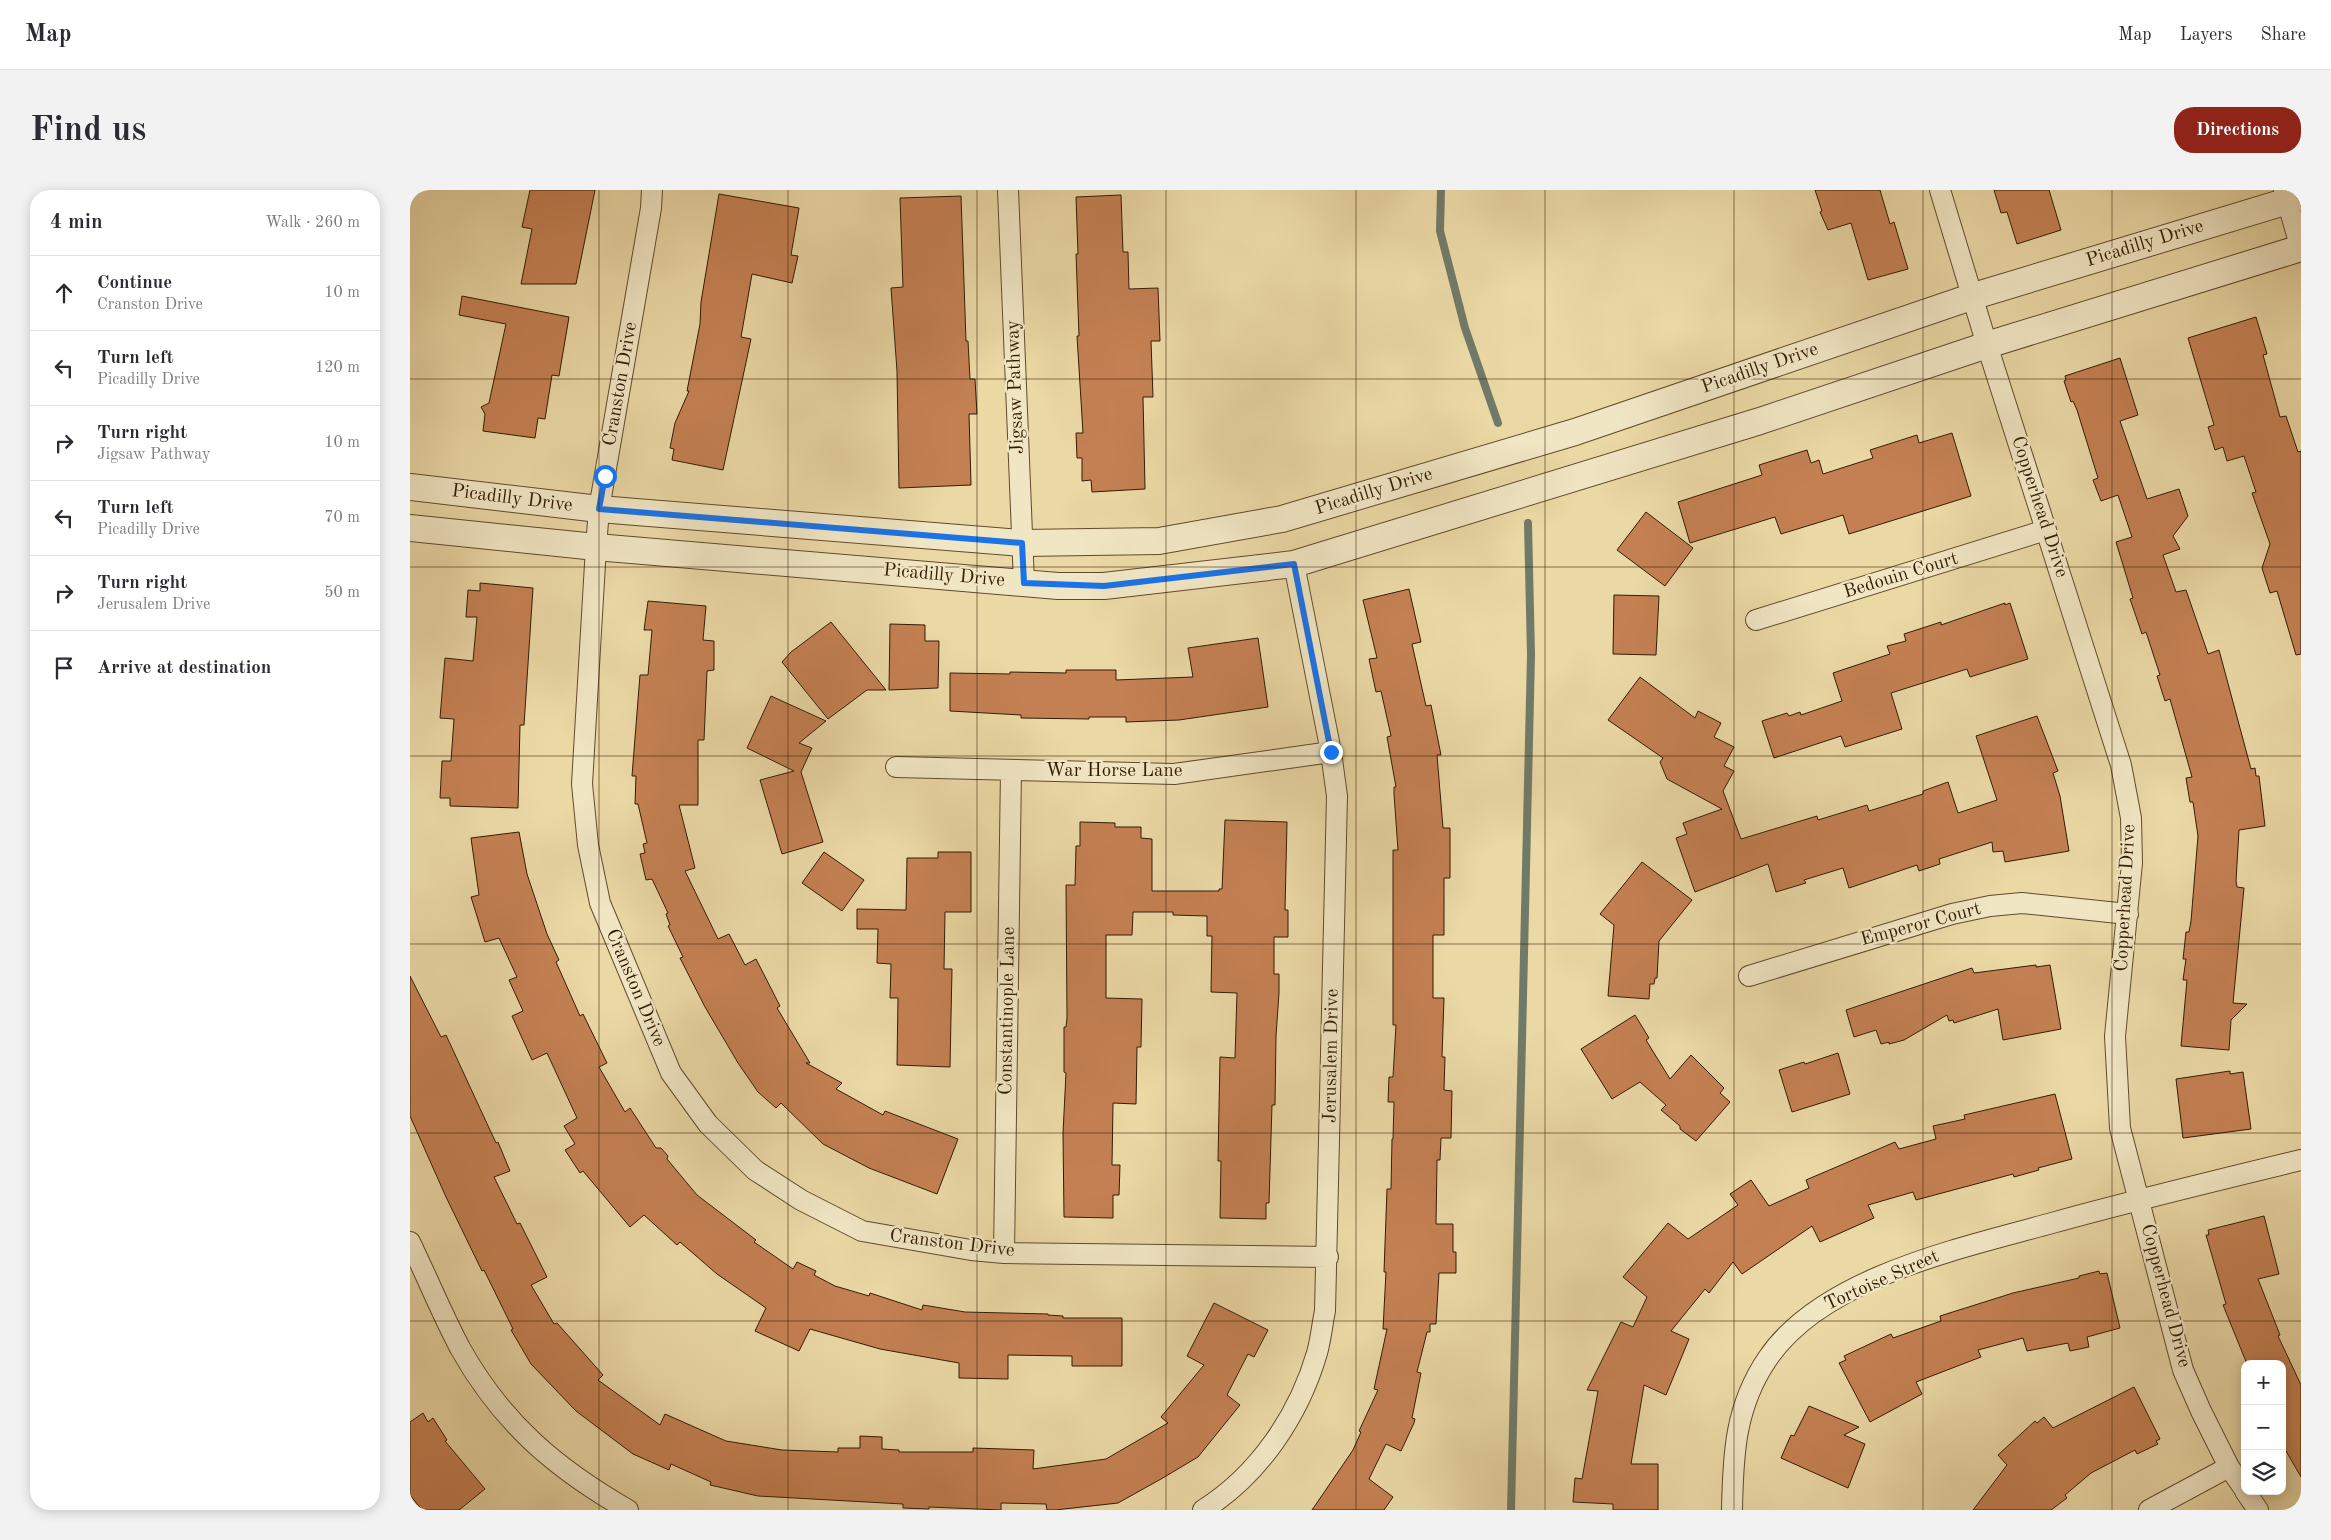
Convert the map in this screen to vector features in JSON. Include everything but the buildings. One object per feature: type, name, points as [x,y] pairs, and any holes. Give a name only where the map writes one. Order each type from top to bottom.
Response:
[{"type":"street","name":"Cranston Drive","points":[[652,190],[651,208],[599,509],[582,784],[588,845],[600,903],[671,1073],[708,1124],[755,1170],[801,1200],[862,1231],[971,1250],[1004,1252],[1328,1257]]},
{"type":"street","name":"Jigsaw Pathway","points":[[1008,190],[1024,583]]},
{"type":"street","name":"Copperhead Drive","points":[[1940,190],[2121,765],[2131,818],[2132,863],[2116,1036],[2116,1083],[2120,1128],[2183,1370],[2229,1467],[2241,1485]]},
{"type":"street","name":"Picadilly Drive","points":[[410,487],[599,509],[1022,543],[1160,541],[1282,519],[1575,432],[1974,296],[2291,196]]},
{"type":"street","points":[[2291,196],[2301,248]]},
{"type":"street","name":"Picadilly Drive","points":[[410,528],[596,547],[1024,583],[1104,586],[1294,564],[1760,420],[1987,344],[2301,248]]},
{"type":"street","name":"Bedouin Court","points":[[1756,620],[2046,530]]},
{"type":"street","name":"Jerusalem Drive","points":[[1203,1510],[1237,1483],[1262,1458],[1288,1422],[1304,1389],[1317,1352],[1325,1311],[1328,1257],[1337,796],[1331,752],[1294,564]]},
{"type":"street","name":"War Horse Lane","points":[[896,767],[1174,774],[1331,752]]},
{"type":"street","name":"Constantinople Lane","points":[[1004,1252],[1011,770]]},
{"type":"street","name":"Emperor Court","points":[[1748,976],[1952,914],[1990,906],[2030,904],[2128,914]]},
{"type":"street","name":"Tortoise Street","points":[[1732,1510],[1735,1441],[1738,1423],[1750,1389],[1768,1358],[1788,1334],[1812,1313],[1834,1299],[1920,1262],[2139,1199],[2301,1160]]},
{"type":"street","points":[[410,1242],[460,1348],[502,1411],[550,1459],[586,1486],[628,1510]]},
{"type":"street","points":[[2150,1510],[2229,1467]]},
{"type":"street","name":"Copperhead Drive","points":[[2248,1495],[2258,1510]]},
{"type":"waterway","points":[[1441,190],[1440,231],[1465,328],[1498,423]]},
{"type":"waterway","points":[[1511,1510],[1531,655],[1528,523]]},
{"type":"route","points":[[605,476],[599,509],[1022,543],[1024,583],[1058,586],[1104,586],[1294,564],[1331,752]]}]
